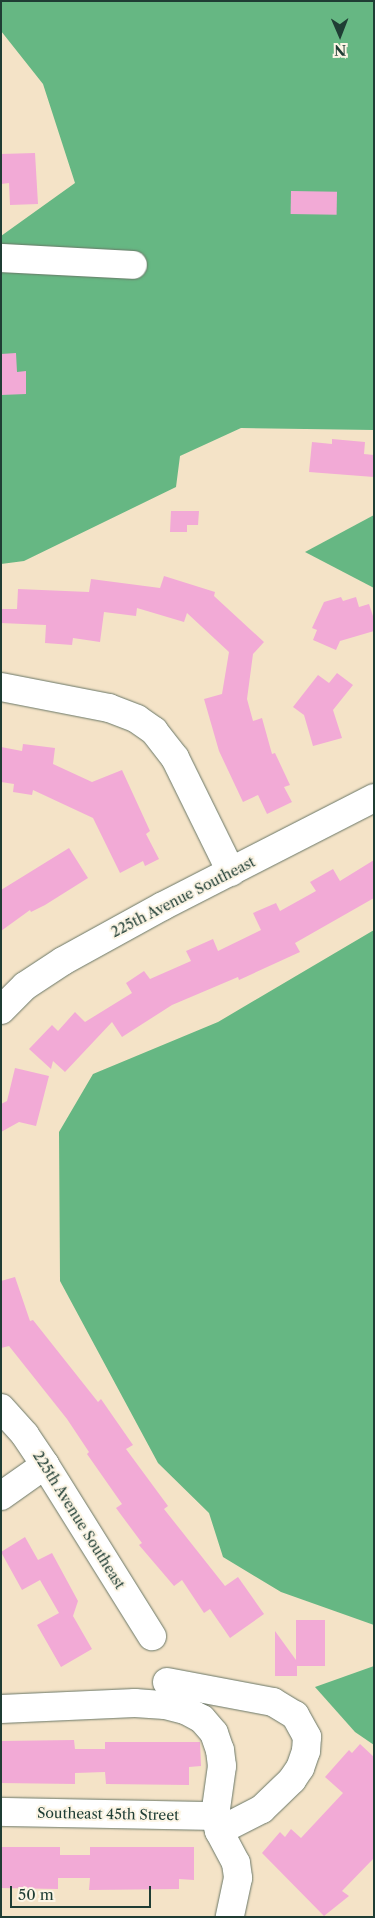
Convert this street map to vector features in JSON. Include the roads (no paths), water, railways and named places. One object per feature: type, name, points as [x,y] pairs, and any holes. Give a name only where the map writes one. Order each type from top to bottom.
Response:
[{"type":"street","points":[[1,258],[133,265]]},
{"type":"street","points":[[1,687],[109,708],[137,719],[154,731],[175,758],[231,872]]},
{"type":"street","name":"225th Avenue Southeast","points":[[1,1010],[25,986],[63,961],[163,906],[374,798]]},
{"type":"street","name":"225th Avenue Southeast","points":[[1,1408],[25,1435],[152,1636]]},
{"type":"street","points":[[1,1496],[45,1466]]},
{"type":"street","points":[[167,1682],[274,1702],[295,1715],[307,1737],[306,1751],[300,1768],[292,1780],[262,1810],[217,1823]]},
{"type":"street","points":[[1,1709],[135,1703],[165,1704],[185,1710],[202,1719],[214,1734],[220,1750],[222,1766],[217,1823],[236,1863],[238,1878],[230,1917]]},
{"type":"street","name":"Southeast 45th Street","points":[[1,1812],[217,1823]]}]
